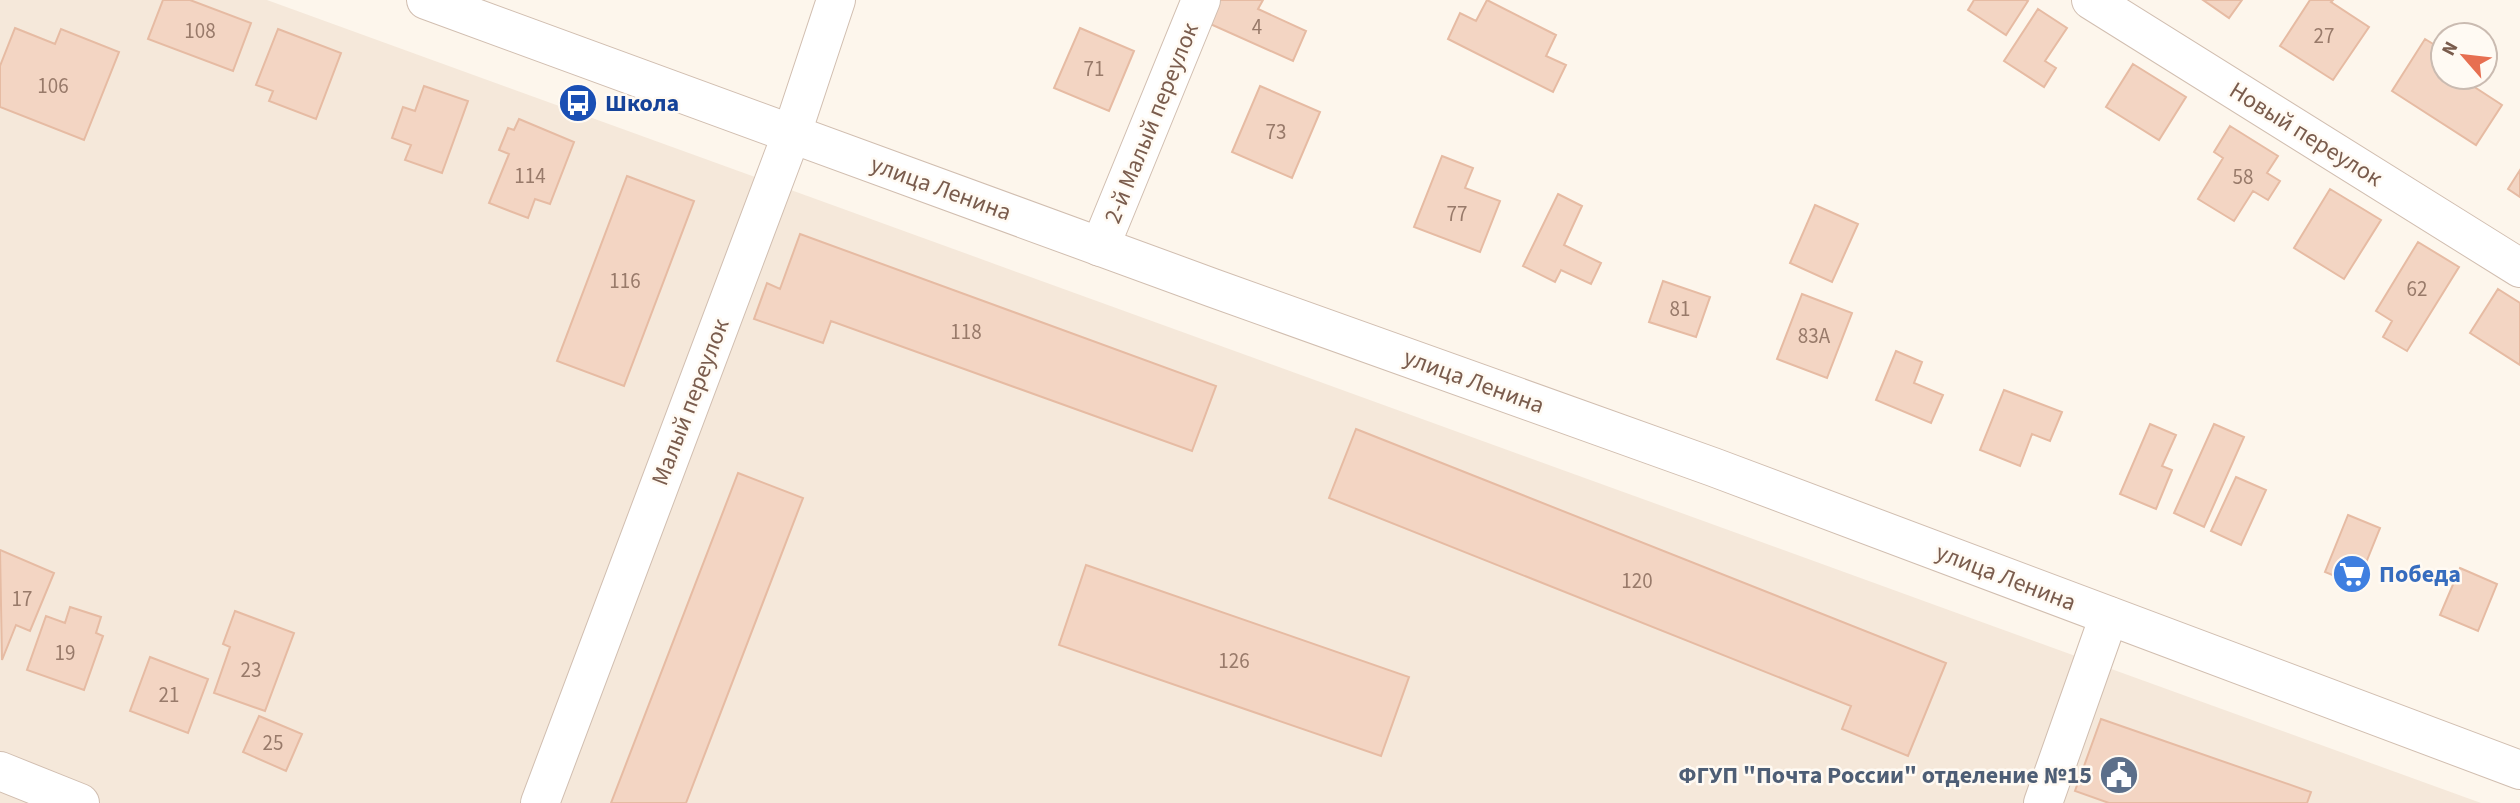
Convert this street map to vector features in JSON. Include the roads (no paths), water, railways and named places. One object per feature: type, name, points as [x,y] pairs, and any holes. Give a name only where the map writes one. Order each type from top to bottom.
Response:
[{"type":"street","name":"улица Ленина","points":[[426,0],[1100,247],[1713,467],[2520,770]]},
{"type":"street","name":"Малый переулок","points":[[540,803],[792,133],[836,0]]},
{"type":"street","name":"2-й Малый переулок","points":[[1100,247],[1201,0]]},
{"type":"street","name":"Новый переулок","points":[[2091,0],[2520,268]]},
{"type":"street","points":[[2043,803],[2109,615]]},
{"type":"street","points":[[0,771],[80,803]]},
{"type":"place","name":"Школа","points":[[578,103]]},
{"type":"place","name":"Победа","points":[[2352,574]]},
{"type":"place","name":"ФГУП \"Почта России\" отделение №15","points":[[2119,775]]}]
